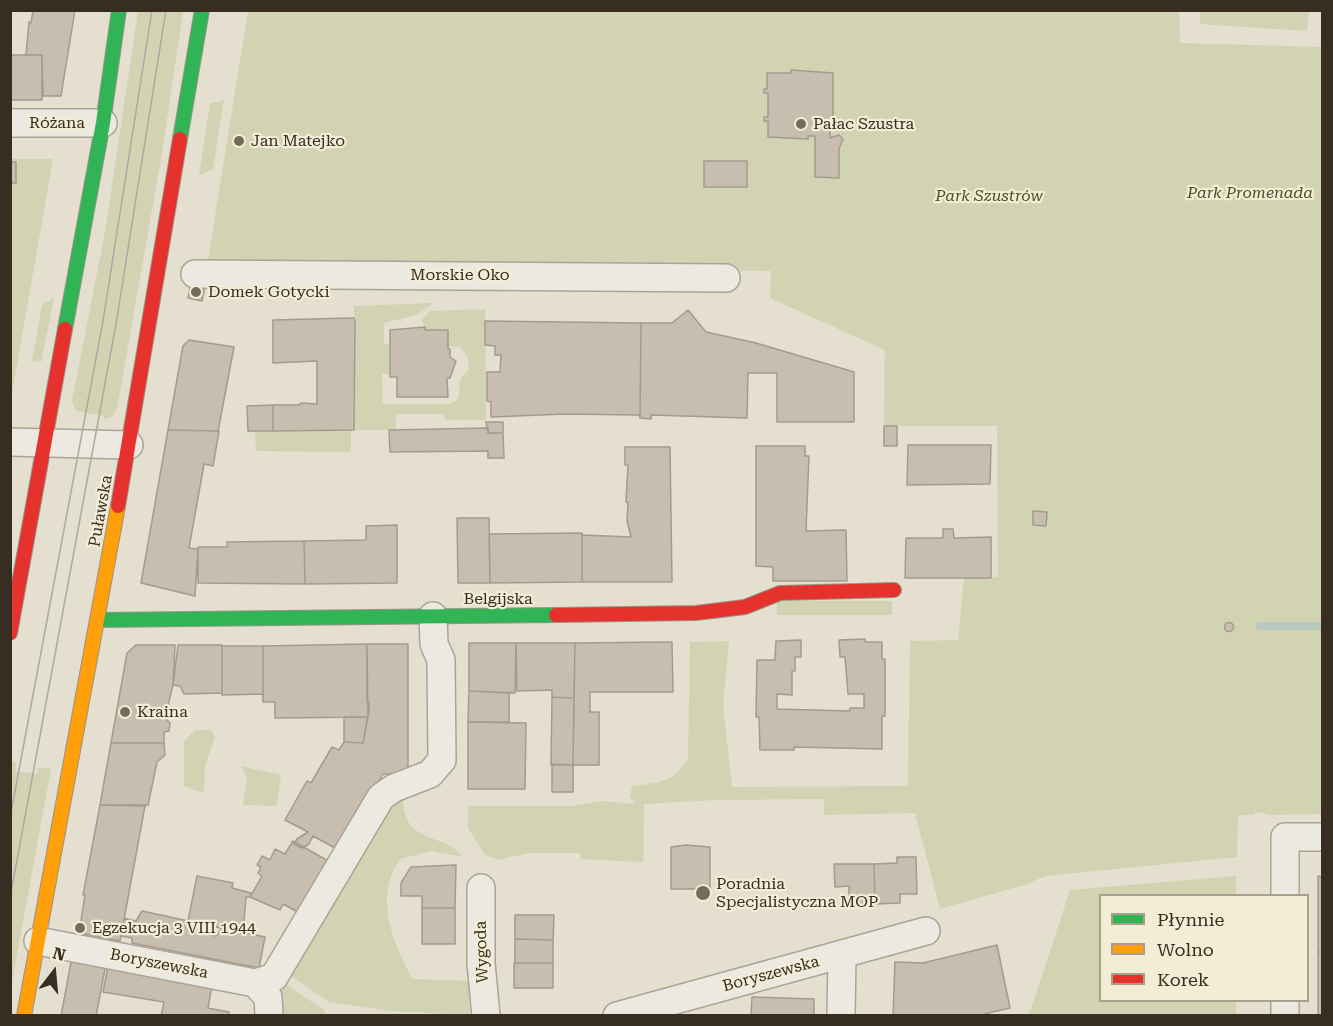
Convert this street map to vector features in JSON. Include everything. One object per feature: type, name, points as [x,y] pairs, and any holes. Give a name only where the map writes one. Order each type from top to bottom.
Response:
[{"type":"main road","points":[[10,633],[103,123],[119,10]]},
{"type":"main road","name":"Puławska","points":[[24,1016],[99,620],[202,10]]},
{"type":"main road","name":"Belgijska","points":[[99,620],[696,613],[745,607],[780,593],[894,590]]},
{"type":"street","name":"Różana","points":[[10,123],[103,123]]},
{"type":"street","name":"Morskie Oko","points":[[159,274],[726,278]]},
{"type":"street","points":[[10,442],[129,444]]},
{"type":"street","points":[[269,1016],[266,978],[381,797],[394,788],[430,774],[442,760],[441,660],[434,644],[433,616]]},
{"type":"street","points":[[1284,894],[1285,837],[1323,837]]},
{"type":"street","name":"Wygoda","points":[[481,888],[482,963],[486,1016]]},
{"type":"street","name":"Boryszewska","points":[[617,1016],[926,931]]},
{"type":"street","name":"Boryszewska","points":[[38,940],[266,978]]},
{"type":"street","points":[[841,1016],[842,955]]},
{"type":"green space","name":"Park Szustrów","points":[[1179,10],[1180,43],[1322,47],[1322,814],[1272,815],[1256,812],[1254,815],[1238,815],[1237,857],[1045,876],[1027,884],[940,909],[915,813],[824,815],[824,799],[716,800],[644,804],[643,862],[581,859],[580,853],[528,853],[499,860],[485,855],[468,828],[468,806],[573,806],[602,801],[635,804],[630,797],[632,786],[665,780],[677,773],[688,758],[690,642],[729,641],[723,705],[732,787],[908,786],[910,641],[958,640],[964,578],[998,577],[997,426],[884,426],[885,350],[770,298],[771,271],[207,266],[248,11]]},
{"type":"green space","points":[[138,11],[183,11],[162,153],[117,409],[112,417],[104,419],[104,416],[76,411],[72,401],[105,232]]},
{"type":"green space","points":[[1200,11],[1309,11],[1307,31],[1200,24]]},
{"type":"green space","points":[[224,100],[213,169],[199,175],[210,104]]},
{"type":"green space","points":[[11,159],[53,159],[11,399]]},
{"type":"green space","points":[[54,298],[41,362],[32,361],[42,305]]},
{"type":"green space","points":[[434,303],[416,315],[384,323],[384,344],[390,344],[390,374],[382,374],[383,404],[451,404],[455,402],[459,395],[460,381],[469,369],[468,357],[460,347],[448,346],[448,330],[425,330],[422,319],[430,311],[485,309],[486,420],[445,420],[444,414],[396,414],[396,430],[354,430],[354,306]]},
{"type":"green space","points":[[351,430],[351,452],[256,451],[255,431]]},
{"type":"green space","points":[[777,601],[892,601],[892,615],[777,615]]},
{"type":"green space","points":[[195,730],[211,730],[215,736],[205,766],[204,793],[184,786],[184,741]]},
{"type":"green space","points":[[11,761],[16,763],[16,771],[37,774],[39,767],[51,769],[11,987]]},
{"type":"green space","points":[[241,766],[281,775],[277,806],[243,805],[247,777]]},
{"type":"green space","points":[[403,800],[405,814],[417,831],[455,849],[463,857],[431,851],[400,859],[392,874],[388,889],[387,904],[393,935],[412,979],[468,981],[470,1015],[391,1011],[329,1002],[288,974],[392,801]]},
{"type":"green space","points":[[1236,876],[1236,894],[1099,894],[1099,1002],[1236,1002],[1236,1015],[1029,1015],[1070,890]]},
{"type":"green space","points":[[284,983],[324,1010],[326,1015],[278,1016],[276,992]]},
{"type":"building","points":[[33,10],[75,10],[61,96],[43,96],[42,55],[26,55],[29,22],[31,23]]},
{"type":"building","points":[[10,55],[42,55],[42,100],[10,100]]},
{"type":"building","name":"Pałac Szustra","points":[[791,70],[833,73],[833,126],[830,126],[830,138],[839,135],[843,139],[839,149],[839,178],[815,177],[815,136],[808,136],[808,139],[768,137],[768,121],[764,121],[764,117],[768,117],[768,93],[764,93],[764,89],[767,89],[767,73],[791,73]]},
{"type":"building","points":[[704,161],[747,161],[747,187],[704,187]]},
{"type":"building","points":[[10,162],[16,162],[16,183],[10,183]]},
{"type":"building","name":"Domek Gotycki","points":[[191,283],[205,286],[202,301],[188,298]]},
{"type":"building","points":[[688,310],[706,332],[756,343],[854,372],[854,422],[777,422],[777,373],[748,373],[747,418],[651,415],[651,419],[640,418],[641,323],[672,323]]},
{"type":"building","points":[[354,318],[354,430],[273,431],[273,405],[317,404],[317,361],[273,363],[273,320]]},
{"type":"building","points":[[485,321],[641,323],[640,418],[639,415],[565,414],[491,417],[491,402],[487,401],[487,372],[500,372],[501,355],[495,355],[495,346],[485,345]]},
{"type":"building","points":[[425,327],[425,330],[448,330],[450,357],[456,361],[450,378],[447,378],[448,397],[397,397],[397,377],[390,377],[390,330]]},
{"type":"building","points":[[189,340],[234,347],[218,431],[168,430],[183,346]]},
{"type":"building","points":[[273,405],[273,431],[248,431],[247,406]]},
{"type":"building","points":[[486,422],[503,422],[503,433],[488,433]]},
{"type":"building","points":[[884,426],[897,426],[897,446],[884,446]]},
{"type":"building","points":[[488,428],[488,433],[503,433],[504,458],[488,458],[488,451],[390,452],[389,430]]},
{"type":"building","points":[[168,430],[219,431],[213,466],[204,464],[189,548],[198,549],[195,596],[141,583]]},
{"type":"building","points":[[908,445],[991,445],[990,484],[907,485]]},
{"type":"building","points":[[756,446],[805,446],[805,456],[809,456],[806,531],[846,530],[847,581],[773,581],[773,567],[756,566]]},
{"type":"building","points":[[625,447],[670,447],[672,582],[582,582],[582,535],[631,537],[627,521],[628,465],[625,465]]},
{"type":"building","points":[[1033,511],[1047,512],[1046,526],[1033,525]]},
{"type":"building","points":[[457,518],[489,518],[490,583],[458,583]]},
{"type":"building","points":[[397,525],[397,583],[305,584],[304,541],[366,540],[366,526]]},
{"type":"building","points":[[943,529],[953,529],[954,538],[991,537],[991,578],[905,578],[906,538],[943,538]]},
{"type":"building","points":[[582,533],[582,582],[490,583],[489,534]]},
{"type":"building","points":[[304,541],[305,584],[198,583],[198,547],[227,547],[227,542]]},
{"type":"building","points":[[1229,623],[1233,627],[1229,631],[1225,627]]},
{"type":"building","points":[[865,639],[865,642],[882,642],[882,659],[885,659],[885,716],[882,716],[882,749],[794,747],[794,750],[760,750],[759,717],[756,717],[757,660],[775,660],[776,641],[801,640],[801,657],[795,657],[795,671],[792,671],[792,695],[777,694],[777,709],[850,711],[850,708],[864,708],[864,694],[848,694],[845,657],[840,657],[839,640]]},
{"type":"building","points":[[672,642],[673,692],[590,692],[590,712],[599,712],[599,765],[573,765],[575,643]]},
{"type":"building","points":[[469,643],[516,643],[515,693],[469,691]]},
{"type":"building","points":[[516,643],[575,643],[574,698],[552,697],[552,690],[517,691]]},
{"type":"building","points":[[367,644],[408,644],[408,774],[383,774],[361,814],[356,811],[335,848],[313,836],[309,844],[302,848],[294,844],[297,839],[308,832],[285,820],[307,781],[311,783],[332,747],[339,750],[344,742],[363,743],[369,709]]},
{"type":"building","points":[[367,644],[368,717],[275,718],[275,702],[263,702],[263,646]]},
{"type":"building","points":[[136,645],[175,645],[173,685],[167,709],[170,711],[167,720],[170,723],[169,731],[164,732],[164,743],[111,743],[127,653]]},
{"type":"building","points":[[178,645],[222,645],[222,693],[184,694],[180,686],[173,685]]},
{"type":"building","points":[[222,646],[263,646],[263,694],[222,695]]},
{"type":"building","points":[[469,691],[509,693],[509,722],[468,722]]},
{"type":"building","points":[[552,697],[574,698],[573,765],[551,765]]},
{"type":"building","points":[[344,717],[368,717],[363,743],[344,742]]},
{"type":"building","points":[[468,722],[526,723],[525,789],[468,789]]},
{"type":"building","points":[[111,743],[164,743],[165,755],[157,762],[148,805],[100,805]]},
{"type":"building","points":[[552,764],[573,765],[573,792],[552,792]]},
{"type":"building","points":[[100,805],[145,806],[120,941],[79,933],[85,895],[83,895]]},
{"type":"building","points":[[293,841],[330,862],[298,912],[283,904],[280,910],[250,897],[262,876],[258,873],[261,867],[257,865],[262,856],[270,860],[275,849],[285,854]]},
{"type":"building","points":[[686,845],[710,847],[710,889],[671,889],[671,847]]},
{"type":"building","points":[[897,857],[916,857],[917,894],[900,894],[900,903],[875,904],[874,864],[897,863]]},
{"type":"building","points":[[834,864],[874,864],[875,904],[849,905],[849,886],[835,887]]},
{"type":"building","points":[[456,865],[455,908],[422,908],[422,896],[401,896],[401,883],[411,867]]},
{"type":"building","points":[[197,876],[233,883],[232,888],[251,893],[250,897],[246,897],[243,933],[188,921]]},
{"type":"building","points":[[1318,876],[1322,877],[1322,952],[1318,952]]},
{"type":"building","points":[[422,908],[455,908],[455,944],[422,944]]},
{"type":"building","points":[[142,911],[198,923],[201,933],[216,936],[222,928],[265,937],[259,968],[132,943],[132,938],[121,936],[124,918],[136,921]]},
{"type":"building","points":[[515,915],[554,915],[553,940],[515,939]]},
{"type":"building","points":[[515,939],[553,940],[553,963],[515,963]]},
{"type":"building","points":[[997,945],[1010,1008],[976,1016],[893,1016],[895,962],[923,963]]},
{"type":"building","points":[[1318,952],[1322,952],[1322,1016],[1318,1016]]},
{"type":"building","points":[[72,957],[106,964],[96,1016],[61,1016]]},
{"type":"building","points":[[514,963],[553,963],[553,988],[514,988]]},
{"type":"building","points":[[108,966],[212,985],[208,1008],[229,1012],[229,1016],[161,1016],[164,1002],[103,992]]},
{"type":"building","points":[[752,997],[814,999],[814,1016],[751,1016]]},
{"type":"waterway","points":[[1260,626],[1322,626]]},
{"type":"tram line","points":[[10,818],[103,321],[152,10]]},
{"type":"tram line","points":[[10,898],[116,324],[166,10]]},
{"type":"traffic: fast","points":[[65,329],[103,123],[119,10]]},
{"type":"traffic: fast","points":[[180,139],[202,10]]},
{"type":"traffic: fast","points":[[99,620],[556,615]]},
{"type":"traffic: slow","points":[[24,1016],[118,506]]},
{"type":"traffic: jam","points":[[118,506],[180,139]]},
{"type":"traffic: jam","points":[[10,633],[65,329]]},
{"type":"traffic: jam","points":[[556,615],[696,613],[745,607],[780,593],[894,590]]},
{"type":"place","name":"Pałac Szustra","points":[[801,124]]},
{"type":"place","name":"Jan Matejko","points":[[239,141]]},
{"type":"place","name":"Domek Gotycki","points":[[196,292]]},
{"type":"place","name":"Kraina","points":[[125,712]]},
{"type":"place","name":"Poradnia Specjalistyczna MOP","points":[[703,893]]},
{"type":"place","name":"Egzekucja 3 VIII 1944","points":[[80,928]]},
{"type":"park label","name":"Park Promenada","points":[[1250,193]]}]
